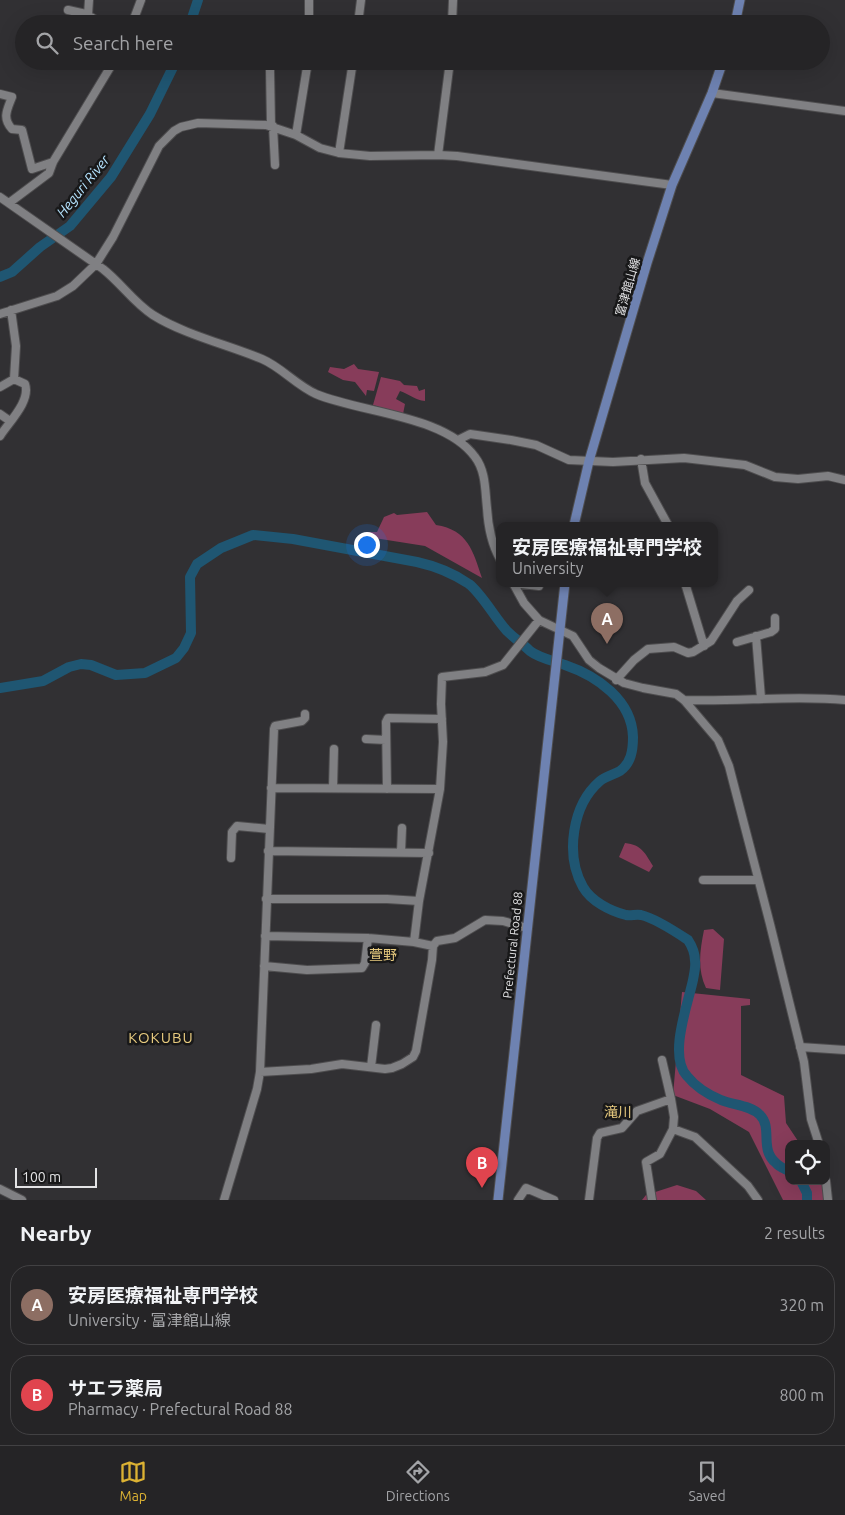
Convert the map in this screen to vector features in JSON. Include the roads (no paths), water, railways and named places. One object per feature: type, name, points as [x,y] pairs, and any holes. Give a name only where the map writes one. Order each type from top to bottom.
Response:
[{"type":"main road","points":[[737,15],[740,0]]},
{"type":"main road","name":"富津館山線","points":[[575,522],[589,461],[672,185],[712,93],[720,70]]},
{"type":"main road","points":[[560,629],[565,587]]},
{"type":"main road","name":"Prefectural Road 88","points":[[498,1200],[560,629]]},
{"type":"street","points":[[68,10],[88,15],[89,0]]},
{"type":"street","points":[[135,15],[141,0]]},
{"type":"street","points":[[309,0],[309,15]]},
{"type":"street","points":[[359,15],[361,0]]},
{"type":"street","points":[[452,15],[453,0]]},
{"type":"street","points":[[10,203],[49,173],[53,162],[109,70]]},
{"type":"street","points":[[270,70],[275,164]]},
{"type":"street","points":[[296,135],[307,70]]},
{"type":"street","points":[[339,153],[352,70]]},
{"type":"street","points":[[438,155],[449,70]]},
{"type":"street","points":[[712,93],[845,111]]},
{"type":"street","points":[[0,94],[12,97],[5,114],[6,120],[12,129],[22,130],[32,169],[53,162]]},
{"type":"street","points":[[0,314],[64,292],[96,264],[113,238],[159,146],[174,131],[181,127],[198,123],[272,126],[296,135],[320,148],[339,153],[370,156],[438,155],[672,185]]},
{"type":"street","points":[[0,196],[116,279],[145,309],[173,325],[263,360],[315,393],[439,430],[458,440],[472,452],[481,466],[496,541]]},
{"type":"street","points":[[11,310],[16,346],[14,379]]},
{"type":"street","points":[[0,436],[23,402],[27,391],[25,384],[14,379],[2,384]]},
{"type":"street","points":[[0,414],[10,421]]},
{"type":"street","points":[[458,440],[470,434],[511,440],[536,445],[569,460],[613,462],[684,458],[745,465],[776,477],[828,476],[845,480]]},
{"type":"street","points":[[641,459],[645,483],[666,522]]},
{"type":"street","points":[[515,587],[524,603],[539,620],[573,636],[593,664],[616,680],[643,688],[676,694],[684,700],[718,740],[724,752],[800,1047],[806,1074],[811,1119],[818,1140]]},
{"type":"street","points":[[686,587],[704,646]]},
{"type":"street","points":[[616,680],[634,660],[648,649],[674,647],[688,653],[704,646],[715,636],[737,601],[749,590]]},
{"type":"street","points":[[737,642],[771,632],[774,629],[775,618]]},
{"type":"street","points":[[414,942],[419,901],[440,789],[443,742],[442,677],[485,672],[503,665],[539,620]]},
{"type":"street","points":[[756,636],[761,698]]},
{"type":"street","points":[[684,700],[713,701],[761,698],[845,700]]},
{"type":"street","points":[[224,1200],[257,1089],[260,1072],[268,851],[275,726],[302,721],[305,718],[305,714]]},
{"type":"street","points":[[386,789],[386,722],[389,717],[442,719]]},
{"type":"street","points":[[366,739],[386,740]]},
{"type":"street","points":[[333,788],[334,749]]},
{"type":"street","points":[[271,788],[440,789]]},
{"type":"street","points":[[231,858],[232,832],[237,826],[269,829]]},
{"type":"street","points":[[401,852],[402,828]]},
{"type":"street","points":[[268,851],[429,853]]},
{"type":"street","points":[[703,880],[758,880]]},
{"type":"street","points":[[266,899],[387,899],[419,901]]},
{"type":"street","points":[[260,1072],[311,1069],[342,1064],[392,1068],[402,1064],[413,1057],[416,1051],[433,946],[437,941],[455,938],[486,920],[503,921],[527,928]]},
{"type":"street","points":[[265,936],[368,938],[414,942],[433,946]]},
{"type":"street","points":[[264,966],[300,970],[362,968],[365,963],[368,938]]},
{"type":"street","points":[[371,1067],[376,1025]]},
{"type":"street","points":[[800,1047],[845,1050]]},
{"type":"street","points":[[652,1200],[646,1162],[660,1154],[673,1129],[674,1117],[662,1060]]},
{"type":"street","points":[[589,1200],[597,1138],[600,1133],[622,1128],[637,1111],[671,1099]]},
{"type":"street","points":[[673,1129],[695,1137],[748,1186],[758,1200]]},
{"type":"street","points":[[826,1185],[828,1200]]},
{"type":"street","points":[[518,1200],[526,1188],[554,1200]]},
{"type":"street","points":[[0,1189],[22,1200]]},
{"type":"waterway","name":"Heguri River","points":[[193,15],[198,0]]},
{"type":"waterway","name":"Heguri River","points":[[0,277],[12,272],[40,247],[70,226],[111,177],[150,114],[172,70]]},
{"type":"waterway","points":[[0,688],[43,681],[69,667],[81,664],[91,665],[116,675],[145,673],[176,658],[184,648],[191,633],[190,577],[197,564],[221,548],[253,535],[293,539],[417,562],[444,570],[463,580],[479,594],[507,631],[530,651],[589,676],[611,691],[626,712],[631,724],[633,737],[631,756],[624,768],[600,781],[590,791],[583,803],[574,831],[573,846],[577,874],[586,892],[602,905],[626,915],[646,917],[688,940],[694,953],[695,966],[679,1043],[679,1056],[682,1067],[690,1080],[707,1093],[725,1102],[752,1109],[760,1115],[766,1126],[768,1151],[779,1166],[785,1169]]},
{"type":"waterway","points":[[803,1185],[807,1193],[807,1200]]},
{"type":"place","name":"安房医療福祉専門学校","points":[[607,644]]},
{"type":"place","name":"サエラ薬局","points":[[482,1188]]},
{"type":"district","name":"萱野","points":[[383,955]]},
{"type":"district","name":"KOKUBU","points":[[161,1038]]},
{"type":"district","name":"滝川","points":[[618,1112]]}]
